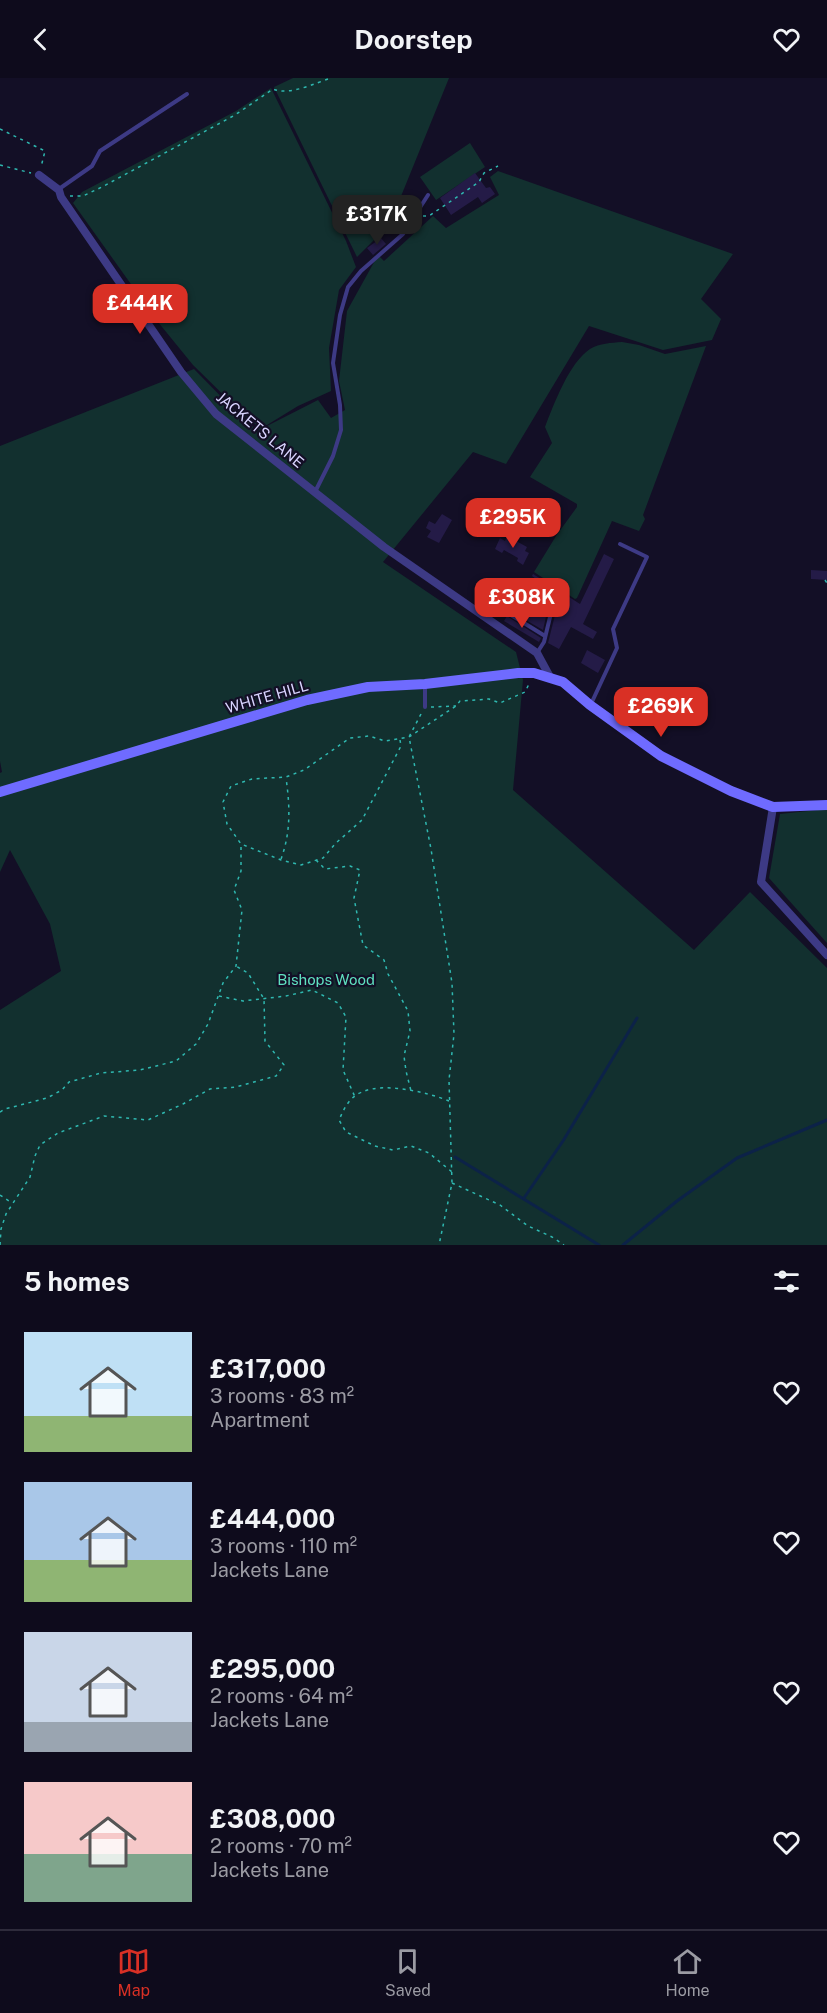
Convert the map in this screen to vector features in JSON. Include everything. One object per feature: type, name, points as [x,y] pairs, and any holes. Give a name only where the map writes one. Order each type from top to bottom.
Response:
[{"type":"street","name":"JACKETS LANE","points":[[39,175],[60,193],[181,372],[216,414],[384,548],[537,653],[550,677]]},
{"type":"street","name":"WHITE HILL","points":[[0,792],[307,700],[368,687],[530,674],[550,677]]},
{"type":"street","points":[[550,677],[563,682],[590,705],[661,756],[731,791],[773,807],[827,805]]},
{"type":"street","points":[[773,807],[761,882],[827,955]]},
{"type":"lane","points":[[60,193],[92,166],[100,151],[187,94]]},
{"type":"lane","points":[[314,493],[333,456],[341,430],[340,405],[333,363],[340,315],[348,287],[403,234],[428,195]]},
{"type":"lane","points":[[590,705],[616,648],[613,629],[648,556],[620,544]]},
{"type":"lane","points":[[530,580],[560,599],[551,613],[545,636],[537,653]]},
{"type":"lane","points":[[511,615],[545,636]]},
{"type":"lane","points":[[425,684],[425,707]]},
{"type":"path","points":[[60,193],[83,196],[102,187],[235,115],[273,89],[292,90],[331,78]]},
{"type":"path","points":[[0,129],[45,151],[39,175],[0,165]]},
{"type":"path","points":[[415,215],[429,216],[479,182],[484,173],[498,166]]},
{"type":"path","points":[[400,740],[401,746],[362,820],[322,858],[301,865],[280,860],[241,844],[226,824],[223,802],[231,786],[252,779],[286,777],[304,770],[350,738],[369,736],[385,741],[409,737],[460,701],[489,699],[500,703],[525,692],[530,681],[530,674]]},
{"type":"path","points":[[439,1245],[453,1173],[449,1080],[454,1034],[452,983],[431,849],[409,737],[425,707],[456,706]]},
{"type":"path","points":[[280,860],[288,836],[290,816],[286,777]]},
{"type":"path","points":[[0,1112],[47,1098],[62,1090],[69,1083],[101,1073],[140,1070],[176,1061],[196,1044],[208,1024],[223,983],[236,966],[242,910],[234,890],[241,871],[241,844]]},
{"type":"path","points":[[316,860],[325,869],[350,866],[360,870],[354,898],[363,945],[384,960],[388,974],[408,1011],[410,1031],[404,1056],[411,1091]]},
{"type":"path","points":[[0,1245],[1,1229],[6,1214],[30,1178],[40,1145],[58,1132],[104,1116],[148,1120],[210,1089],[236,1087],[276,1076],[284,1065],[265,1041],[264,999],[248,973],[236,966]]},
{"type":"path","points":[[218,996],[243,1001],[312,990],[338,1003],[346,1017],[343,1070],[355,1097]]},
{"type":"path","points":[[450,1102],[438,1096],[386,1087],[362,1092],[348,1102],[339,1120],[346,1132],[375,1146],[393,1150],[411,1146],[429,1153],[453,1173]]},
{"type":"path","points":[[452,1183],[500,1205],[528,1226],[564,1245]]},
{"type":"path","points":[[0,1195],[12,1203]]},
{"type":"green space","points":[[293,78],[449,78],[393,216],[385,229],[357,257],[274,87]]},
{"type":"green space","points":[[271,88],[346,241],[356,267],[339,290],[329,348],[331,391],[298,406],[267,425],[256,425],[193,365],[158,322],[73,203],[82,192],[236,111]]},
{"type":"green space","points":[[470,143],[485,167],[436,200],[420,177]]},
{"type":"green space","name":"Bishops Wood","points":[[498,171],[733,254],[701,299],[721,319],[712,340],[663,350],[589,326],[506,464],[473,452],[383,562],[516,652],[523,680],[513,790],[694,950],[750,892],[827,968],[827,1245],[0,1245],[0,1010],[61,971],[50,924],[10,850],[0,872],[0,773],[2,772],[0,761],[0,446],[194,369],[248,424],[256,428],[265,427],[318,400],[331,418],[345,410],[339,381],[347,311],[378,255],[384,261],[433,216],[446,228],[499,195],[490,177]]},
{"type":"green space","points":[[622,342],[665,354],[706,346],[639,531],[612,521],[575,599],[534,572],[577,504],[530,477],[552,443],[545,427],[563,385],[575,364],[582,355],[594,347]]},
{"type":"green space","points":[[827,809],[827,943],[769,878],[780,814]]},
{"type":"building","points":[[475,173],[486,188],[490,187],[495,194],[482,203],[478,197],[451,215],[440,198]]},
{"type":"building","points":[[381,238],[386,244],[373,255],[367,248]]},
{"type":"building","points":[[442,514],[452,520],[439,543],[427,537],[431,531],[426,528],[429,521],[435,524]]},
{"type":"building","points":[[507,536],[527,547],[525,551],[529,553],[523,565],[517,561],[518,558],[504,550],[502,553],[495,549],[500,538],[505,541]]},
{"type":"building","points":[[604,554],[614,559],[583,624],[597,632],[593,639],[571,627],[559,649],[548,643],[555,615],[563,598],[532,576],[533,574],[580,604]]},
{"type":"building","points":[[811,570],[827,571],[827,580],[811,579]]},
{"type":"building","points":[[527,583],[554,600],[547,612],[543,630],[510,611]]},
{"type":"building","points":[[507,616],[541,638],[539,642],[504,621]]},
{"type":"building","points":[[587,650],[605,660],[598,673],[581,663]]},
{"type":"waterway","points":[[524,1198],[563,1141],[637,1018]]},
{"type":"waterway","points":[[623,1245],[677,1201],[737,1158],[827,1120]]},
{"type":"waterway","points":[[455,1157],[599,1245]]}]
